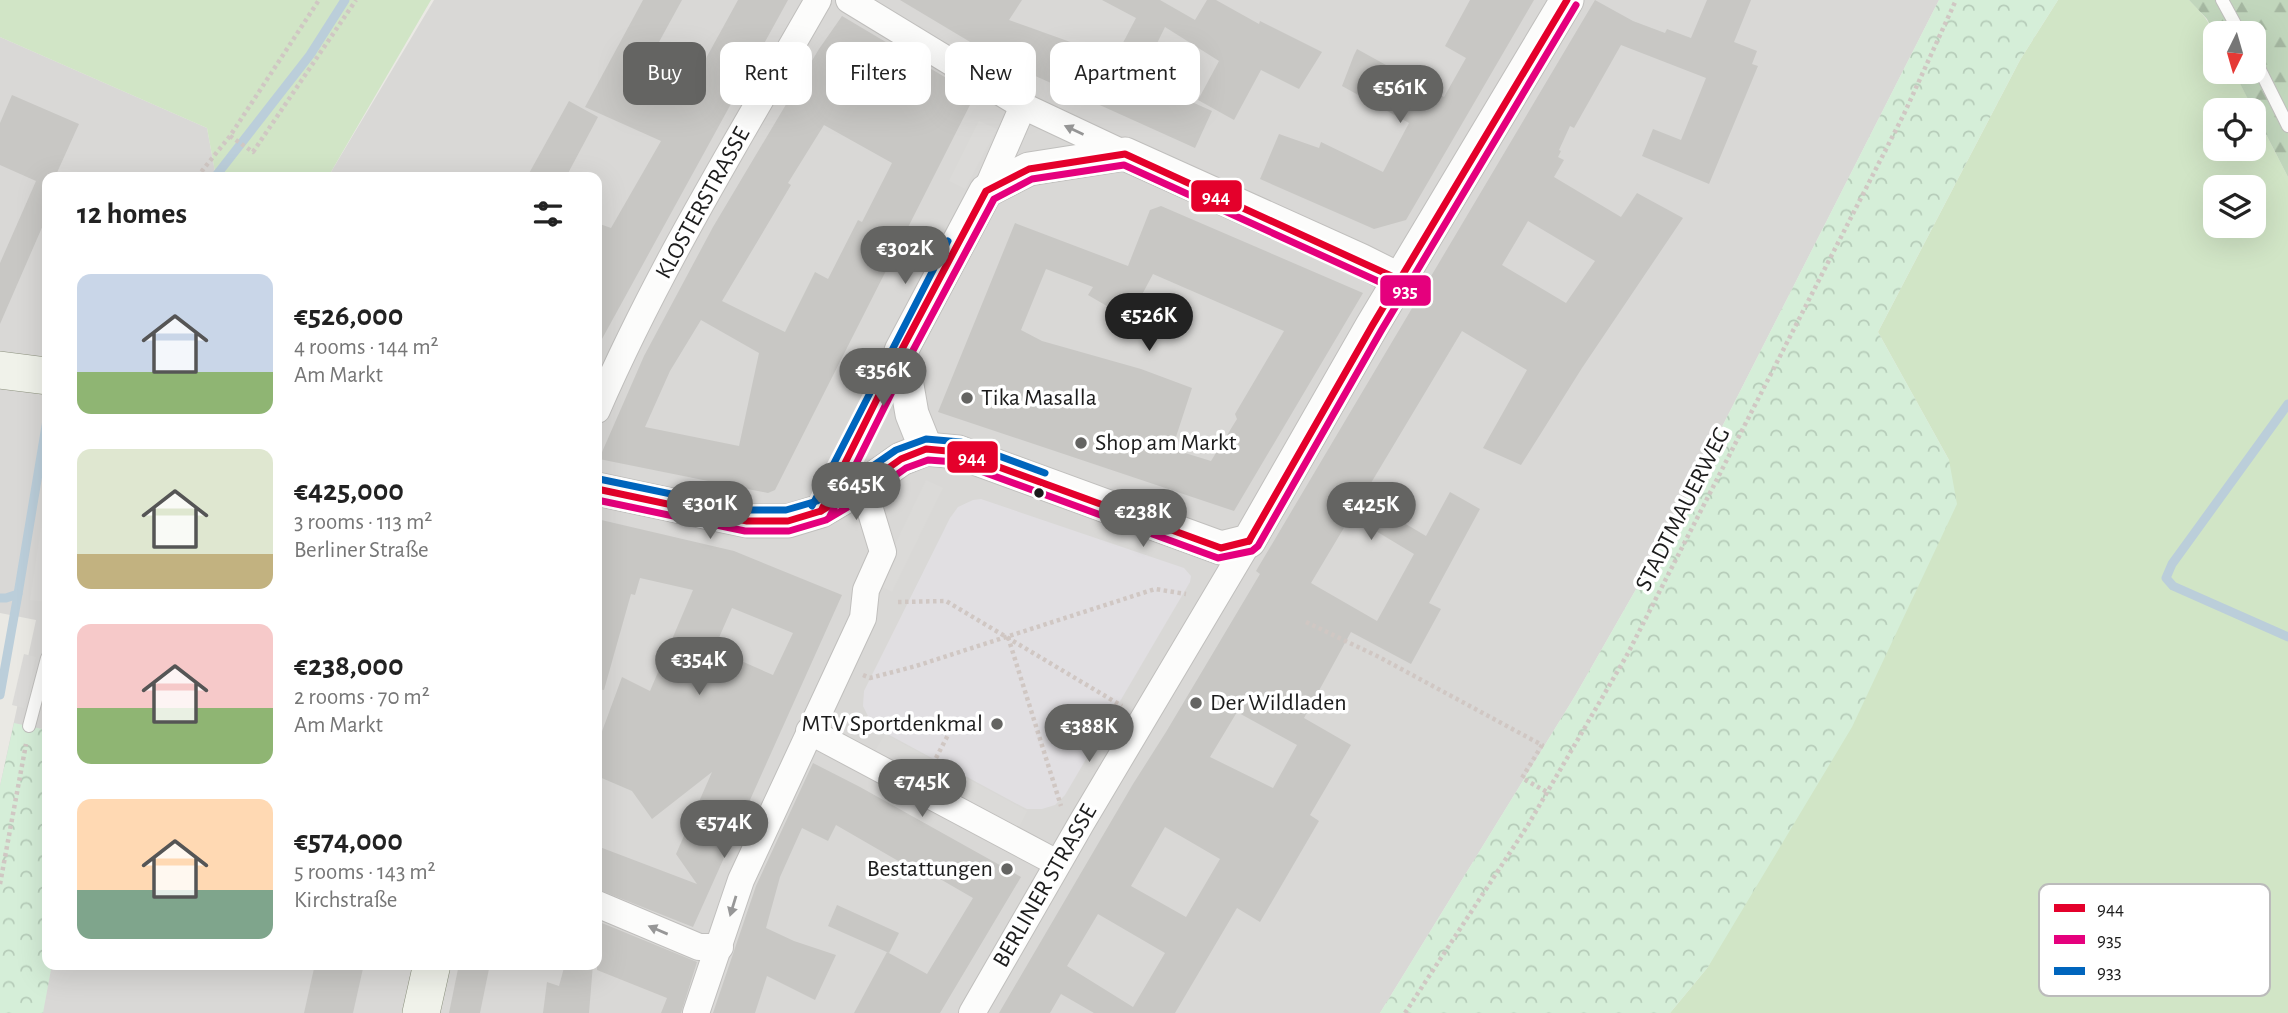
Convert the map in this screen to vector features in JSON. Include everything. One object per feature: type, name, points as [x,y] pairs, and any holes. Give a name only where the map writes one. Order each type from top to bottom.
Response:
[{"type":"main road","points":[[0,370],[42,375]]},
{"type":"main road","points":[[421,1013],[431,970]]},
{"type":"street","name":"KLOSTERSTRASSE","points":[[602,398],[620,356],[685,229],[817,0]]},
{"type":"street","points":[[849,0],[1023,106],[1399,280]]},
{"type":"street","name":"BERLINER STRASSE","points":[[972,1013],[1399,280],[1567,0]]},
{"type":"street","points":[[821,510],[986,191],[1023,106]]},
{"type":"street","points":[[986,191],[1029,169],[1125,155]]},
{"type":"street","points":[[901,351],[912,414],[926,449]]},
{"type":"street","points":[[602,490],[747,521],[788,521],[821,510],[863,486],[901,459],[926,449],[958,452],[1221,548],[1249,541]]},
{"type":"street","points":[[696,1013],[741,880],[863,618],[866,590],[883,552],[863,486]]},
{"type":"street","points":[[809,732],[1057,863]]},
{"type":"street","points":[[602,907],[699,947],[720,947]]},
{"type":"lane","points":[[2222,0],[2233,21]]},
{"type":"lane","points":[[2266,82],[2288,126]]},
{"type":"lane","points":[[28,732],[42,678]]},
{"type":"path","points":[[201,172],[230,136],[319,0]]},
{"type":"path","points":[[230,136],[253,152],[356,0]]},
{"type":"path","name":"STADTMAUERWEG","points":[[1405,1013],[1528,825],[1627,655],[1905,114],[1956,0]]},
{"type":"path","points":[[863,675],[870,678],[1155,589],[1190,595]]},
{"type":"path","points":[[898,602],[946,601],[1143,719]]},
{"type":"path","points":[[1306,622],[1379,657],[1542,745],[1522,778],[1547,792]]},
{"type":"path","points":[[1008,637],[1061,807]]},
{"type":"path","points":[[0,884],[28,732]]},
{"type":"path","points":[[936,758],[948,735]]},
{"type":"shaded area","points":[[434,0],[1939,0],[1667,535],[1575,696],[1380,1013],[0,1013],[0,786],[36,620],[0,613],[0,37],[207,128],[215,172],[42,172],[42,970],[602,970],[602,172],[331,172]]},
{"type":"shaded area","points":[[979,121],[997,129],[965,189],[949,181]]},
{"type":"shaded area","points":[[926,480],[943,488],[892,592],[876,584]]},
{"type":"shaded area","points":[[981,499],[1184,568],[1191,576],[1190,582],[1065,795],[1055,805],[1042,809],[1027,809],[880,730],[872,724],[863,706],[864,691],[950,518],[958,507]]},
{"type":"shaded area","points":[[42,521],[42,601],[30,600]]},
{"type":"shaded area","points":[[24,654],[36,657],[24,708],[12,705]]},
{"type":"shaded area","points":[[885,734],[1027,811],[1018,829],[875,751]]},
{"type":"green space","points":[[0,0],[431,0],[331,172],[215,172],[207,128],[0,37]]},
{"type":"green space","points":[[1939,0],[2058,0],[2020,60],[1878,332],[1949,460],[1957,504],[1852,727],[1708,967],[1670,1013],[1380,1013],[1575,696],[1667,535]]},
{"type":"green space","points":[[2058,0],[2189,0],[2207,21],[2203,21],[2203,84],[2240,84],[2248,98],[2203,98],[2203,161],[2266,161],[2266,134],[2288,177],[2288,1013],[1670,1013],[1708,967],[1949,460],[1878,332],[2020,60]]},
{"type":"green space","points":[[2189,0],[2288,0],[2288,177],[2266,134],[2266,98],[2247,98],[2240,84],[2266,84],[2266,21],[2207,19]]},
{"type":"green space","points":[[14,723],[42,729],[42,970],[51,970],[43,1013],[0,1013],[0,786]]},
{"type":"building","points":[[643,0],[682,0],[659,42],[623,42],[623,105],[706,105],[706,58],[738,0],[788,0],[765,42],[720,42],[720,105],[730,105],[602,339],[602,225],[611,228],[661,141],[585,107]]},
{"type":"building","points":[[900,0],[1022,0],[1009,20],[1070,42],[1050,42],[1050,83],[1036,76],[1036,42],[970,42]]},
{"type":"building","points":[[1102,0],[1160,0],[1195,20],[1207,0],[1216,0],[1259,24],[1260,21],[1322,52],[1299,89],[1261,70],[1234,120],[1200,101],[1219,61],[1200,49],[1200,42],[1189,42],[1165,27],[1158,42],[1123,42],[1136,18]]},
{"type":"building","points":[[1470,0],[1534,0],[1406,220],[1374,229],[1260,179],[1279,134],[1319,148],[1321,142],[1383,172],[1409,123],[1342,86],[1357,49],[1444,97],[1466,58],[1445,46]]},
{"type":"building","points":[[1595,0],[1633,21],[1665,33],[1667,29],[1691,38],[1707,0],[1751,0],[1734,42],[1757,51],[1752,64],[1758,66],[1709,184],[1642,156],[1653,129],[1681,140],[1706,78],[1621,45],[1574,128],[1570,126],[1559,150],[1561,151],[1558,157],[1564,160],[1554,177],[1621,217],[1637,193],[1683,218],[1582,368],[1521,465],[1483,448],[1527,370],[1462,331],[1362,498],[1426,536],[1450,492],[1480,509],[1429,603],[1441,609],[1411,664],[1351,632],[1304,718],[1351,745],[1310,815],[1319,821],[1260,922],[1237,908],[1175,1013],[1094,1013],[1061,994],[1050,1013],[999,1013],[1260,574],[1256,571]],"holes":[[[1528,221],[1595,261],[1566,303],[1502,265]],[[1351,516],[1414,554],[1377,621],[1311,583]],[[1237,712],[1297,745],[1273,788],[1210,757]],[[1165,827],[1220,859],[1186,917],[1131,886]],[[1098,914],[1165,953],[1133,1007],[1067,966]]]},
{"type":"building","points":[[842,16],[886,42],[826,42],[826,105],[931,105],[931,69],[945,77],[945,105],[970,105],[775,490],[768,493],[602,460],[602,452],[644,356],[713,227],[786,105],[812,105],[812,61]],"holes":[[[824,125],[892,163],[862,222],[858,220],[828,279],[815,272],[785,332],[722,301]],[[701,320],[759,353],[739,446],[645,427],[670,371]]]},
{"type":"building","points":[[12,95],[79,124],[57,172],[42,172],[42,227],[0,324],[0,263],[36,181],[0,165],[0,123]]},
{"type":"building","points":[[569,101],[598,117],[569,172],[530,172]]},
{"type":"building","points":[[1100,105],[1199,105],[1212,111],[1195,148]]},
{"type":"building","points":[[1161,206],[1363,293],[1234,511],[938,412],[1015,223],[1128,266],[1150,210]],"holes":[[[1046,269],[1093,287],[1088,295],[1129,319],[1153,274],[1284,331],[1235,414],[1237,419],[1211,461],[1172,449],[1192,388],[1141,369],[1042,341],[1021,330]]]},
{"type":"building","points":[[602,520],[734,551],[842,595],[693,927],[602,891],[602,848],[697,884],[676,854],[712,772],[652,819],[632,791],[602,778],[602,731],[622,677],[650,691],[693,590],[640,578],[635,595],[631,594],[604,690]],"holes":[[[732,608],[793,633],[773,675],[714,649]]]},
{"type":"building","points":[[813,763],[1021,877],[940,1013],[854,1013],[887,952],[927,974],[973,898],[928,872],[926,877],[836,825],[828,841],[802,828],[780,877],[766,928],[836,955],[815,1000],[767,976],[755,1013],[713,1013],[756,886]]},
{"type":"building","points":[[837,905],[899,933],[889,953],[828,926]]},
{"type":"building","points":[[602,923],[697,962],[681,1013],[661,1013],[667,998],[597,970],[602,970]]},
{"type":"building","points":[[314,970],[363,970],[353,1013],[304,1013]]},
{"type":"building","points":[[458,970],[489,970],[480,1013],[449,1013]]},
{"type":"building","points":[[563,970],[593,970],[589,1013],[543,1013],[547,982],[559,986]]},
{"type":"waterway","points":[[219,172],[310,55],[345,0]]},
{"type":"waterway","points":[[2288,404],[2172,564],[2166,578],[2173,586],[2288,637]]},
{"type":"waterway","points":[[0,598],[18,594],[42,450]]},
{"type":"waterway","points":[[0,695],[18,594]]},
{"type":"transit line","name":"944","points":[[1249,541],[1372,326],[1567,0]]},
{"type":"transit line","name":"935","points":[[602,501],[745,531],[789,531],[826,520],[906,468],[928,460],[956,462],[1218,558],[1252,551],[1258,546],[1381,331],[1576,5]]},
{"type":"transit line","name":"944","points":[[821,511],[901,351],[986,191],[1029,169],[1125,154],[1400,280]]},
{"type":"transit line","name":"935","points":[[830,516],[910,356],[994,199],[1032,179],[1124,165],[1395,289]]},
{"type":"transit line","name":"933","points":[[812,506],[948,241]]},
{"type":"transit line","name":"933","points":[[602,480],[748,510],[786,510],[817,501],[896,450],[926,439],[961,442],[1045,473]]},
{"type":"transit line","name":"944","points":[[602,490],[747,521],[788,521],[821,511],[901,459],[926,449],[958,452],[1221,548],[1249,541]]},
{"type":"place","name":"Tika Masalla","points":[[967,398]]},
{"type":"place","name":"Shop am Markt","points":[[1081,443]]},
{"type":"place","name":"Der Wildladen","points":[[1196,703]]},
{"type":"place","name":"MTV Sportdenkmal","points":[[997,724]]},
{"type":"place","name":"Bestattungen","points":[[1007,869]]}]
